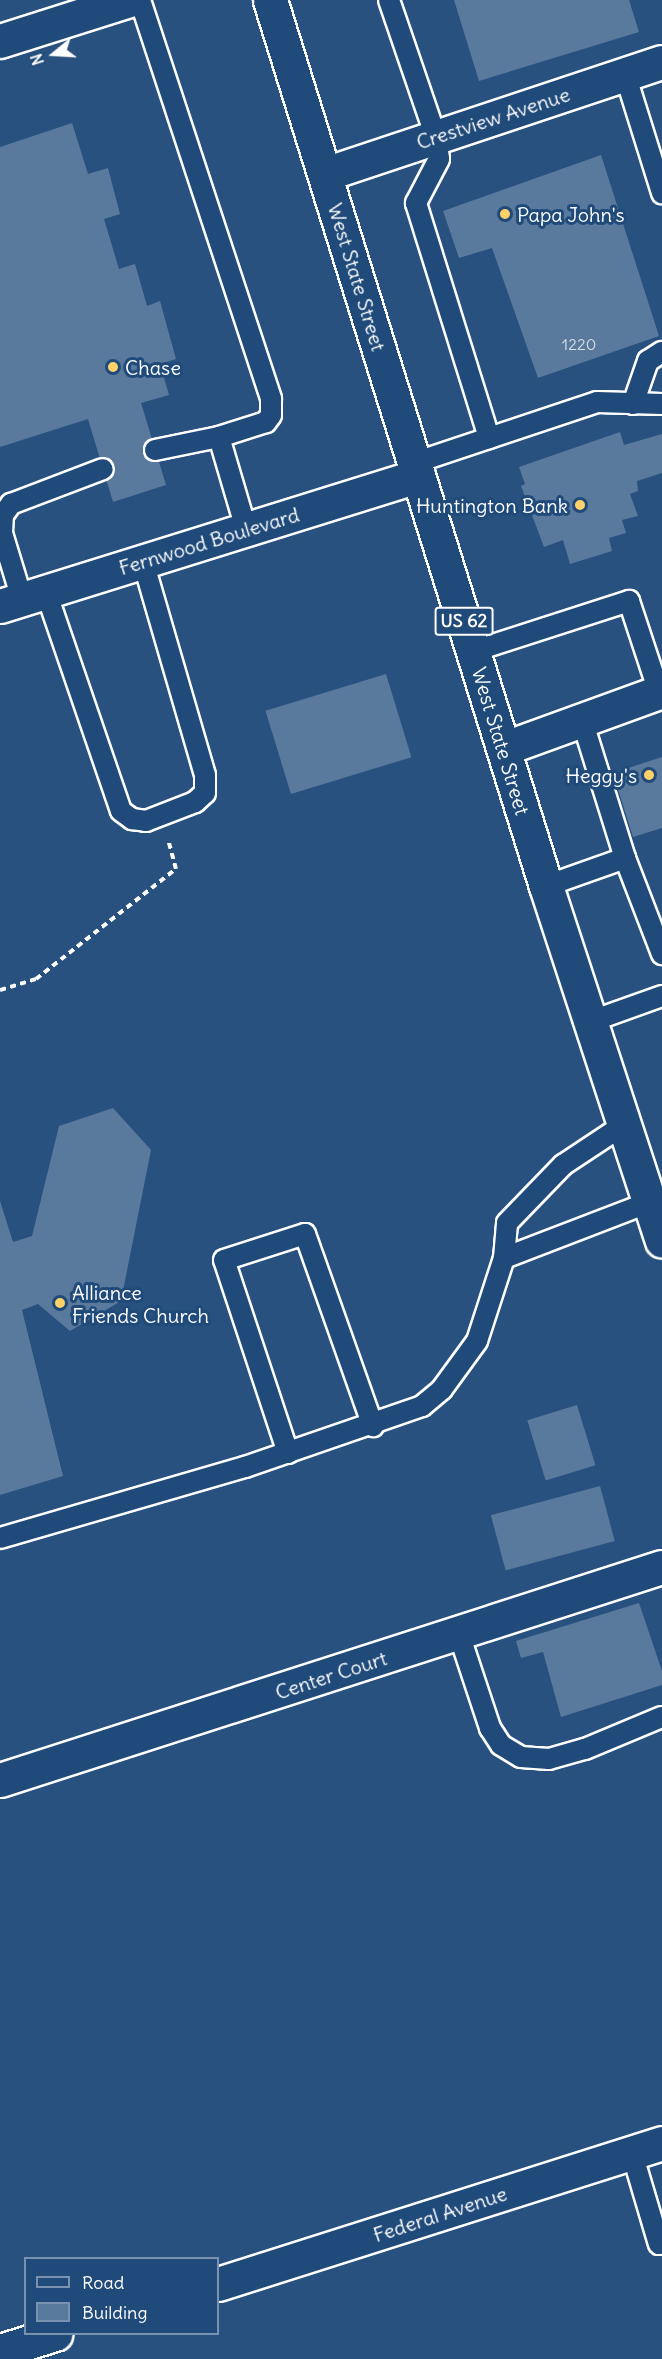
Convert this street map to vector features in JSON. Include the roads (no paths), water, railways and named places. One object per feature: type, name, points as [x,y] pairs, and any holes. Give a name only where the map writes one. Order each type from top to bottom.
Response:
[{"type":"main road","points":[[0,41],[129,0]]},
{"type":"main road","name":"West State Street","points":[[270,0],[546,886],[662,1240]]},
{"type":"main road","name":"Crestview Avenue","points":[[325,174],[662,62]]},
{"type":"main road","name":"Fernwood Boulevard","points":[[23,599],[246,530],[416,470]]},
{"type":"main road","points":[[504,748],[660,691]]},
{"type":"main road","name":"Center Court","points":[[0,1780],[459,1635],[662,1568]]},
{"type":"main road","name":"Federal Avenue","points":[[219,2284],[647,2148]]},
{"type":"main road","points":[[0,2351],[52,2335]]},
{"type":"lane","points":[[140,0],[271,399],[271,415],[266,422],[219,437],[155,450]]},
{"type":"lane","points":[[388,0],[436,137],[439,159],[416,203],[489,438]]},
{"type":"lane","points":[[625,75],[662,193]]},
{"type":"lane","points":[[633,404],[648,361],[662,352]]},
{"type":"lane","points":[[416,470],[489,438],[597,402],[633,404],[660,410]]},
{"type":"lane","points":[[219,437],[246,530]]},
{"type":"lane","points":[[103,470],[11,504],[0,522],[23,599],[121,811],[132,819],[146,820],[195,802],[205,792],[205,775],[143,562]]},
{"type":"lane","points":[[474,651],[629,602],[660,691]]},
{"type":"lane","points":[[582,720],[625,858],[662,954]]},
{"type":"lane","points":[[546,886],[625,858]]},
{"type":"lane","points":[[592,1021],[662,996]]},
{"type":"lane","points":[[0,1538],[288,1453],[373,1426],[422,1406],[442,1389],[477,1341],[504,1258],[507,1224],[563,1165],[625,1124]]},
{"type":"lane","points":[[504,1258],[650,1202]]},
{"type":"lane","points":[[288,1453],[224,1260],[305,1233],[373,1426]]},
{"type":"lane","points":[[459,1635],[490,1728],[501,1745],[521,1757],[549,1759],[585,1749],[662,1717]]},
{"type":"lane","points":[[647,2148],[659,2244]]},
{"type":"place","name":"Papa John's","points":[[505,214]]},
{"type":"place","name":"Chase","points":[[113,367]]},
{"type":"place","name":"Huntington Bank","points":[[580,505]]},
{"type":"place","name":"Heggy's","points":[[649,775]]},
{"type":"place","name":"Alliance Friends Church","points":[[60,1303]]}]
